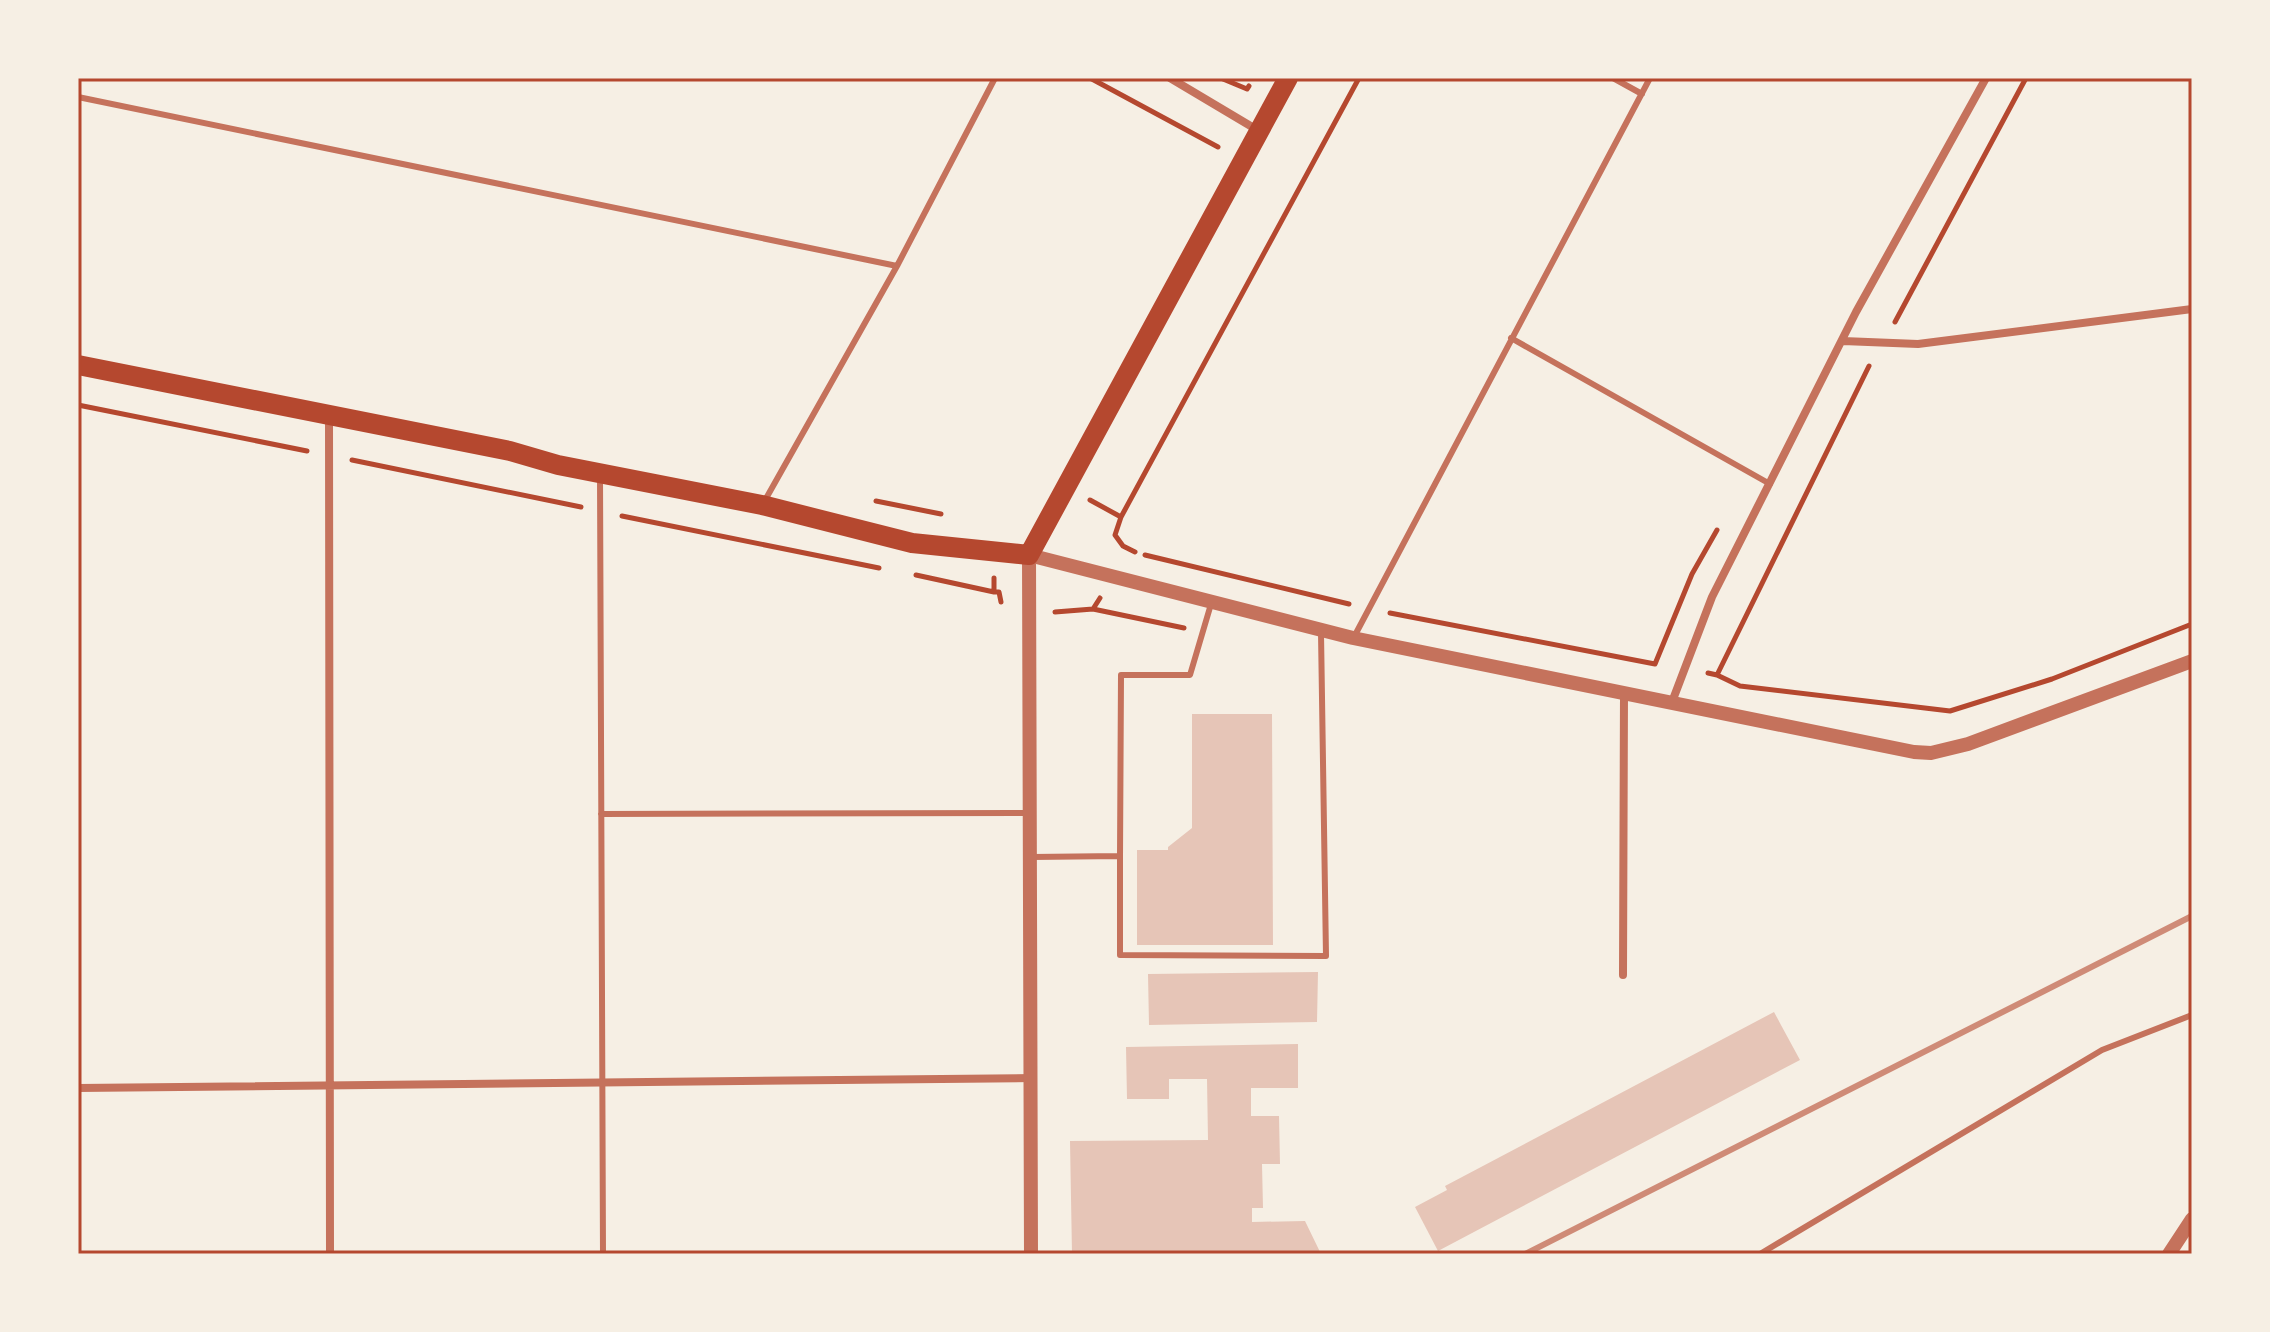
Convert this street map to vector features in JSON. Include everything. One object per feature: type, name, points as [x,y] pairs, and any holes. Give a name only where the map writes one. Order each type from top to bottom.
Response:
[{"type":"main road","points":[[78,365],[762,505],[912,543],[1029,555],[1288,78]]},
{"type":"street","points":[[1170,78],[1259,131]]},
{"type":"street","points":[[1672,702],[1712,597],[1895,240],[1986,78]]},
{"type":"street","points":[[1843,341],[1883,343],[1965,339],[2192,309]]},
{"type":"street","points":[[329,415],[330,1254]]},
{"type":"street","points":[[1031,1254],[1033,1078],[1029,555],[1353,638],[1931,753],[1968,744],[2192,661]]},
{"type":"street","points":[[1623,975],[1624,693]]},
{"type":"street","points":[[78,1088],[1033,1078]]},
{"type":"street","points":[[2169,1254],[2192,1219]]},
{"type":"lane","points":[[762,505],[897,266],[995,78]]},
{"type":"lane","points":[[1613,78],[1642,94]]},
{"type":"lane","points":[[1353,638],[1650,78]]},
{"type":"lane","points":[[78,97],[897,266]]},
{"type":"lane","points":[[1511,338],[1770,484]]},
{"type":"lane","points":[[600,473],[603,1254]]},
{"type":"lane","points":[[1211,604],[1190,675],[1121,675],[1120,955],[1326,956],[1321,630]]},
{"type":"lane","points":[[601,814],[1031,813]]},
{"type":"lane","points":[[1032,857],[1120,856]]},
{"type":"lane","points":[[1760,1254],[2102,1050],[2192,1015]]},
{"type":"path","points":[[1090,78],[1219,148]]},
{"type":"path","points":[[1220,78],[1247,89]]},
{"type":"path","points":[[1213,160],[1254,78]]},
{"type":"path","points":[[1359,78],[1121,517],[1115,535],[1129,551],[1369,609],[1717,675],[1740,686],[1950,711],[2052,679],[2192,624]]},
{"type":"path","points":[[1717,675],[1883,343],[2026,78]]},
{"type":"path","points":[[78,405],[886,569]]},
{"type":"path","points":[[1066,487],[1121,517]]},
{"type":"path","points":[[870,500],[946,515]]},
{"type":"path","points":[[1655,664],[1692,574],[1721,522]]},
{"type":"path","points":[[902,572],[994,592]]},
{"type":"building","points":[[1192,714],[1272,714],[1273,945],[1137,945],[1137,850],[1168,850],[1192,828]]},
{"type":"building","points":[[1318,972],[1317,1022],[1149,1025],[1148,974]]},
{"type":"building","points":[[1774,1012],[1800,1060],[1438,1251],[1415,1207],[1447,1190],[1445,1186]]},
{"type":"building","points":[[1298,1044],[1298,1088],[1251,1088],[1251,1116],[1279,1116],[1280,1164],[1262,1164],[1263,1208],[1252,1208],[1252,1222],[1305,1221],[1321,1254],[1072,1254],[1070,1141],[1208,1140],[1207,1079],[1169,1079],[1169,1099],[1127,1099],[1126,1047]]},
{"type":"railway","points":[[1525,1254],[2192,916]]}]
